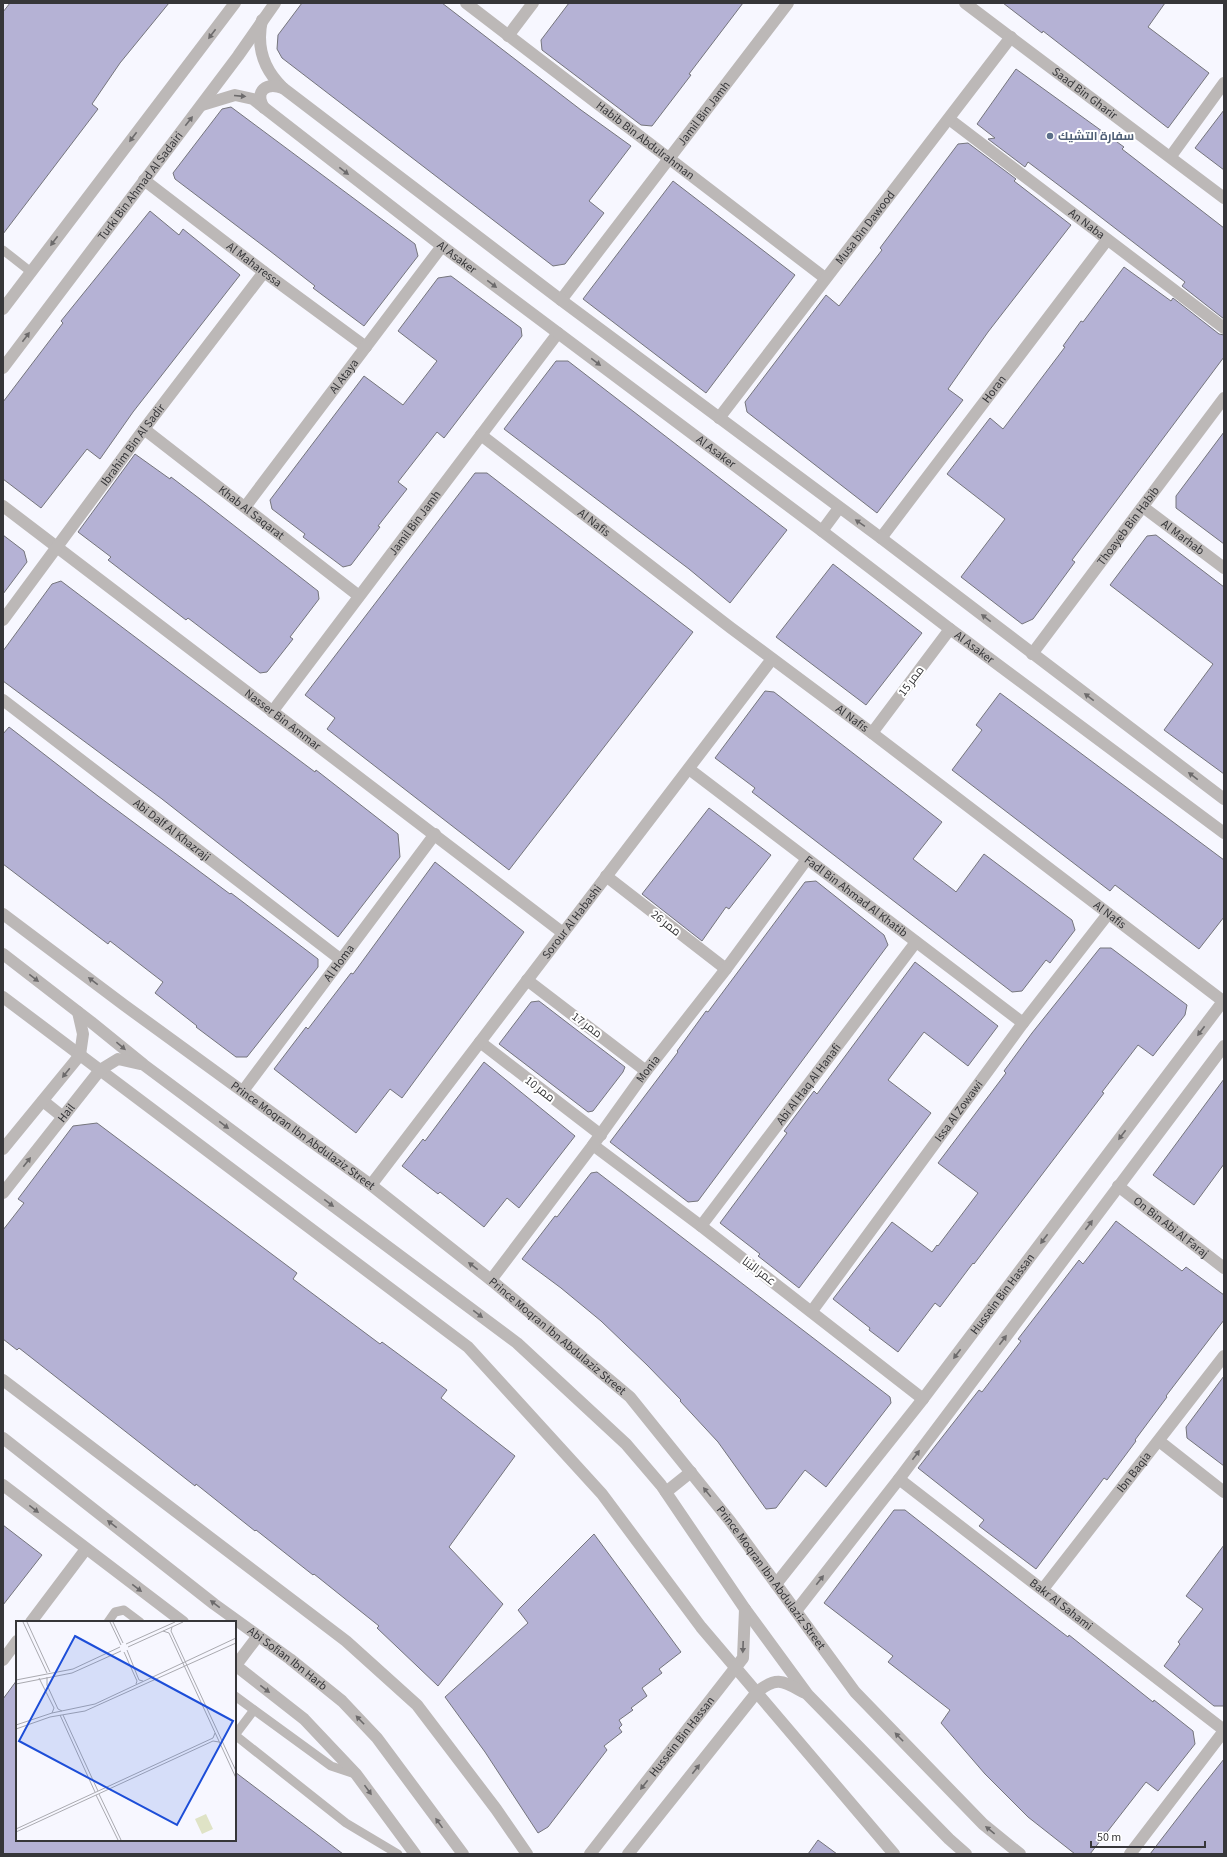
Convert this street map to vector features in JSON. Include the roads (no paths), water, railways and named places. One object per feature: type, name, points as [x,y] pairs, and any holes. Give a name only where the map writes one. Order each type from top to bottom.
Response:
[{"type":"street","points":[[3,309],[235,3]]},
{"type":"street","name":"Turki Bin Ahmad Al Sadairi","points":[[3,368],[202,105],[275,3]]},
{"type":"street","name":"Habib Bin Abdulrahman","points":[[466,3],[825,278]]},
{"type":"street","points":[[508,36],[533,3]]},
{"type":"street","name":"Jamil Bin Jamh","points":[[561,300],[788,3]]},
{"type":"street","name":"Saad Bin Gharir","points":[[965,3],[1171,156],[1224,198]]},
{"type":"street","points":[[262,20],[259,42],[264,62],[275,80],[283,88],[561,300],[881,538],[1224,799]]},
{"type":"street","name":"Musa bin Dawood","points":[[719,418],[1011,37]]},
{"type":"street","points":[[1171,156],[1224,84]]},
{"type":"street","points":[[264,108],[260,101],[261,92],[267,86],[275,85],[283,88]]},
{"type":"street","name":"Al Asaker","points":[[202,105],[235,95],[253,99],[442,246],[950,629],[1224,833]]},
{"type":"street","name":"An Naba","points":[[949,119],[1224,328]]},
{"type":"street","name":"Al Maharessa","points":[[144,180],[264,272],[366,347]]},
{"type":"street","name":"Horan","points":[[881,538],[1107,240]]},
{"type":"street","name":"Al Ataya","points":[[245,506],[442,246]]},
{"type":"street","name":"Ibrahim Bin Al Sadir","points":[[3,620],[144,429],[264,272]]},
{"type":"street","name":"Jamil Bin Jamh","points":[[272,712],[558,333]]},
{"type":"street","name":"Thoayeb Bin Habib","points":[[1032,654],[1224,398]]},
{"type":"street","name":"Khab Al Saqarat","points":[[144,429],[359,596]]},
{"type":"street","name":"Al Nafis","points":[[481,435],[772,659],[872,733],[1108,914],[1224,1000]]},
{"type":"street","name":"Nasser Bin Ammar","points":[[3,506],[563,933]]},
{"type":"street","name":"Al Marhab","points":[[1143,507],[1224,568]]},
{"type":"street","points":[[822,531],[839,508]]},
{"type":"street","name":"ممر 15","points":[[872,733],[950,629]]},
{"type":"street","name":"Sorour Al Habashi","points":[[371,1185],[772,659]]},
{"type":"street","name":"Abi Dalf Al Khazraji","points":[[3,700],[340,959]]},
{"type":"street","name":"Fadl Bin Ahmad Al Khatib","points":[[689,769],[1023,1023]]},
{"type":"street","name":"Al Homa","points":[[243,1091],[340,959],[435,834]]},
{"type":"street","name":"Monia","points":[[491,1280],[593,1145],[646,1071],[726,969],[807,859]]},
{"type":"street","name":"ممر 26","points":[[606,876],[726,969]]},
{"type":"street","name":"Prince Moqran Ibn Abdulaziz Street","points":[[3,914],[371,1185],[491,1280],[630,1397],[730,1521],[855,1692],[983,1824],[1020,1854]]},
{"type":"street","name":"Issa Al Zowawi","points":[[812,1311],[1023,1023],[1108,914]]},
{"type":"street","name":"Abi Al Haq Al Hanafi","points":[[701,1226],[916,942]]},
{"type":"street","points":[[3,954],[144,1065],[517,1343],[626,1444],[666,1492],[745,1608],[808,1695],[949,1839],[966,1854]]},
{"type":"street","name":"ممر 17","points":[[527,980],[646,1071]]},
{"type":"street","points":[[3,997],[468,1347],[602,1494],[701,1627],[894,1854]]},
{"type":"street","name":"Hussein Bin Hassan","points":[[776,1584],[923,1399],[1224,1000]]},
{"type":"street","points":[[3,1149],[80,1055],[82,1034],[78,1012]]},
{"type":"street","name":"ممر 10","points":[[480,1042],[600,1135]]},
{"type":"street","points":[[796,1611],[899,1479],[1224,1046]]},
{"type":"street","name":"Hail","points":[[3,1193],[100,1070],[118,1059],[144,1065]]},
{"type":"street","points":[[43,1100],[63,1117]]},
{"type":"street","name":"عمر البنا","points":[[593,1145],[812,1311],[923,1399]]},
{"type":"street","name":"On Bin Abi Al Faraj","points":[[1118,1186],[1224,1268]]},
{"type":"street","name":"Ibn Baqia","points":[[1043,1589],[1159,1442],[1224,1356]]},
{"type":"street","points":[[3,1380],[346,1641],[417,1705],[496,1808],[527,1854]]},
{"type":"street","name":"Abi Sofian Ibn Harb","points":[[3,1438],[214,1604],[258,1636],[342,1702],[377,1738],[463,1854]]},
{"type":"street","points":[[1159,1442],[1224,1492]]},
{"type":"street","points":[[666,1492],[691,1472]]},
{"type":"street","name":"Bakr Al Sahami","points":[[899,1479],[1224,1730]]},
{"type":"street","points":[[3,1485],[182,1621]]},
{"type":"street","points":[[33,1621],[86,1549]]},
{"type":"street","name":"Hussein Bin Hassan","points":[[590,1854],[743,1658],[745,1608]]},
{"type":"street","points":[[236,1664],[258,1636]]},
{"type":"street","points":[[3,1660],[16,1642]]},
{"type":"street","points":[[236,1666],[304,1719],[356,1774],[414,1854]]},
{"type":"street","points":[[628,1854],[757,1692],[768,1684],[782,1681],[808,1695]]},
{"type":"street","points":[[1130,1854],[1224,1730]]},
{"type":"lane","points":[[3,250],[31,272]]},
{"type":"lane","points":[[109,1621],[115,1612],[124,1610],[139,1621]]},
{"type":"lane","points":[[236,1697],[331,1766],[356,1774]]},
{"type":"lane","points":[[236,1734],[254,1710]]},
{"type":"lane","points":[[236,1736],[346,1823],[398,1854]]},
{"type":"place","name":"سفارة التشيك","points":[[1050,136]]}]
